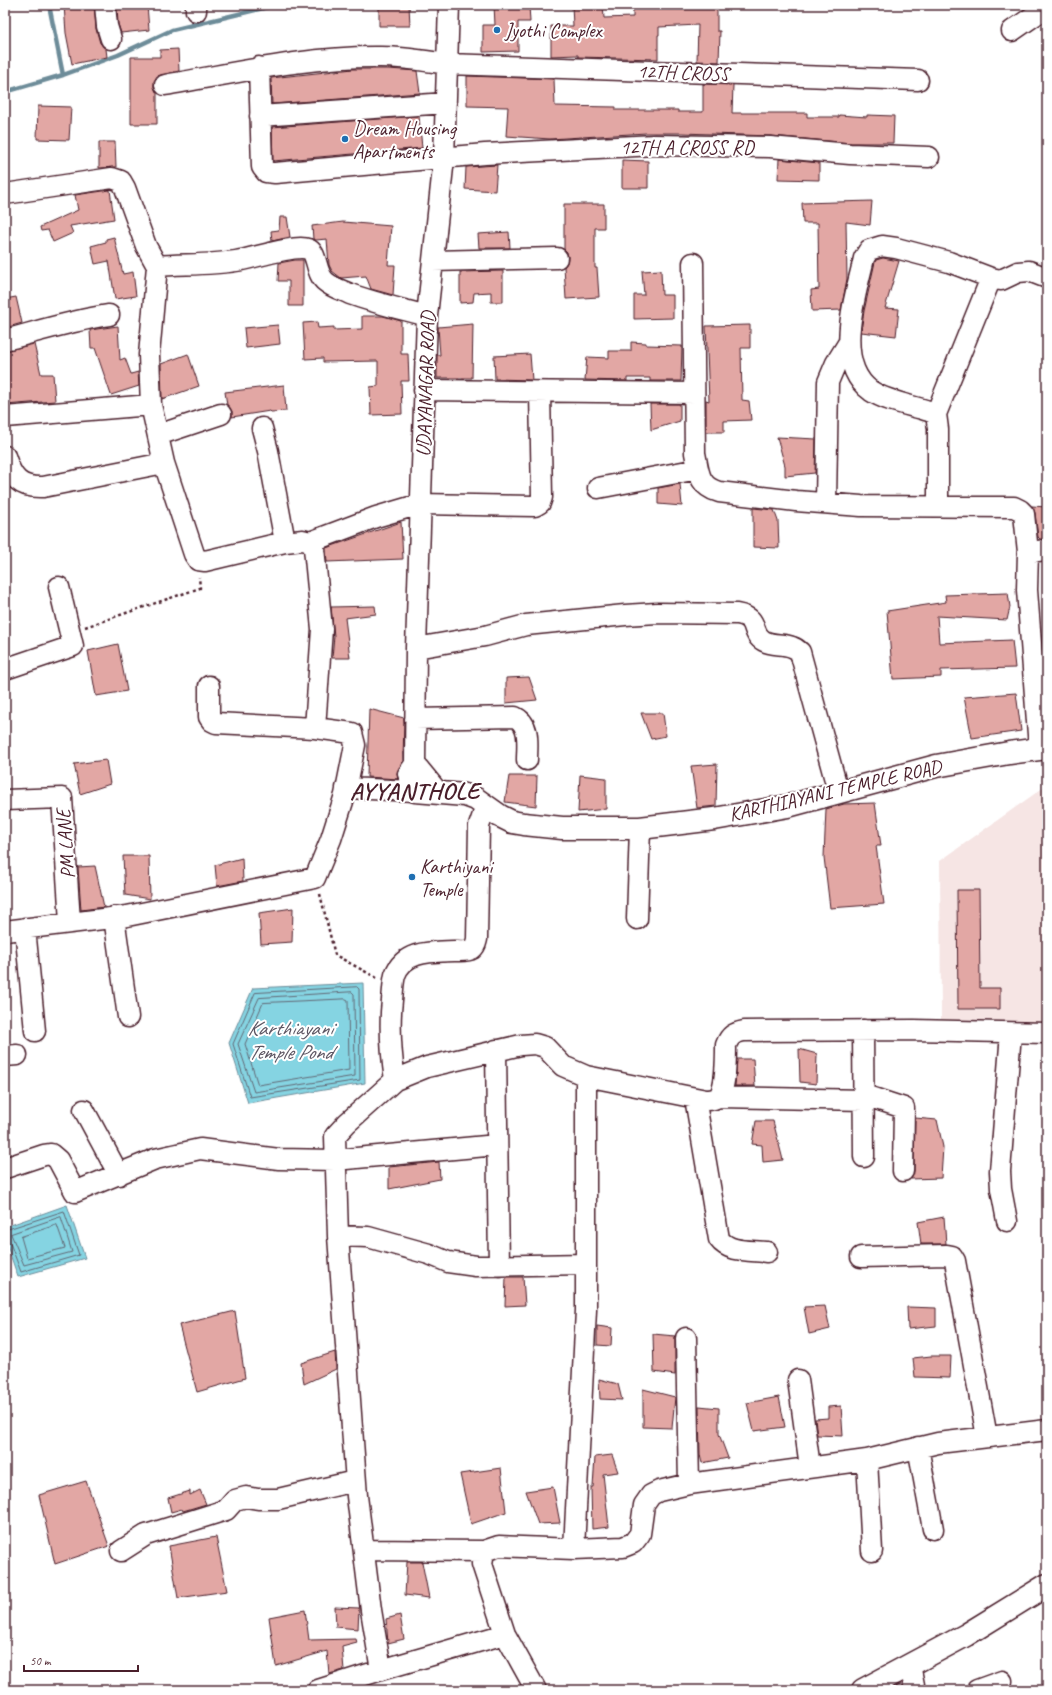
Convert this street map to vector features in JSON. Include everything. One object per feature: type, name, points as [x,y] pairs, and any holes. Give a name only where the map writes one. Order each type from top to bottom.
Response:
[{"type":"main road","name":"KARTHIAYANI TEMPLE ROAD","points":[[406,791],[465,795],[476,799],[500,816],[512,822],[524,824],[562,828],[640,828],[714,819],[788,806],[838,791],[936,766],[1043,748]]},
{"type":"main road","points":[[863,1690],[966,1635],[1047,1585]]},
{"type":"street","points":[[105,5],[107,26],[111,39]]},
{"type":"street","name":"UDAYANAGAR ROAD","points":[[415,765],[416,648],[427,316],[444,158],[449,5]]},
{"type":"street","points":[[1012,31],[1038,13],[1047,12]]},
{"type":"street","name":"12TH CROSS","points":[[165,85],[259,67],[341,58],[381,57],[447,64],[918,80]]},
{"type":"street","points":[[259,67],[260,116],[446,103]]},
{"type":"street","name":"12TH A CROSS RD","points":[[260,116],[262,167],[266,172],[275,173],[444,158],[655,145],[770,147],[850,154],[929,157]]},
{"type":"street","points":[[5,194],[112,178],[121,181],[125,188],[146,246],[157,266],[149,355],[151,405],[164,463],[194,554],[198,560],[205,561],[285,542],[303,540],[310,542],[376,517],[420,504],[535,506],[540,503],[542,497],[540,392]]},
{"type":"street","points":[[936,414],[884,397],[871,390],[861,381],[853,364],[849,342],[851,316],[864,258],[869,250],[882,246],[896,248],[949,262],[991,278],[1001,280],[1018,272],[1029,271],[1047,278]]},
{"type":"street","points":[[157,266],[236,261],[272,253],[307,248],[312,251],[315,257],[320,276],[332,287],[367,300],[427,316]]},
{"type":"street","points":[[433,261],[557,258]]},
{"type":"street","points":[[693,262],[695,453],[698,469],[702,480],[708,489],[718,492],[861,506],[1014,507],[1024,514],[1037,551],[1027,590],[1043,748]]},
{"type":"street","points":[[938,506],[938,429],[936,414],[991,278]]},
{"type":"street","points":[[5,340],[47,328],[109,315]]},
{"type":"street","points":[[826,503],[828,382],[836,363],[849,342]]},
{"type":"street","points":[[424,390],[694,393]]},
{"type":"street","points":[[5,417],[151,405]]},
{"type":"street","points":[[158,435],[221,414]]},
{"type":"street","points":[[262,428],[268,451],[285,542]]},
{"type":"street","points":[[5,456],[18,482],[33,488],[164,463]]},
{"type":"street","points":[[598,488],[698,469]]},
{"type":"street","points":[[310,542],[314,548],[322,629],[315,728]]},
{"type":"street","points":[[5,669],[73,646],[59,587]]},
{"type":"street","points":[[416,648],[485,636],[526,625],[625,615],[657,613],[737,614],[746,616],[753,622],[757,635],[763,641],[771,644],[792,647],[800,652],[838,791]]},
{"type":"street","points":[[5,931],[127,916],[315,878],[331,840],[346,788],[355,745],[352,733],[315,728],[216,723],[209,717],[209,686]]},
{"type":"street","points":[[415,719],[515,718],[521,720],[525,725],[528,760]]},
{"type":"street","points":[[346,788],[406,791],[415,765]]},
{"type":"street","points":[[415,765],[438,792]]},
{"type":"street","name":"PM LANE","points":[[5,800],[62,798],[70,922]]},
{"type":"street","points":[[395,1080],[390,1032],[395,974],[402,964],[412,956],[429,952],[471,950],[476,946],[479,826],[486,806]]},
{"type":"street","points":[[637,919],[640,828]]},
{"type":"street","points":[[114,917],[128,1016]]},
{"type":"street","points":[[25,928],[35,1031]]},
{"type":"street","points":[[863,1030],[864,1157]]},
{"type":"street","points":[[719,1097],[723,1090],[726,1045],[729,1038],[734,1033],[744,1031],[863,1030],[1047,1033]]},
{"type":"street","points":[[1006,1221],[1000,1171],[1010,1033]]},
{"type":"street","points":[[381,1670],[355,1481],[338,1236],[335,1136],[347,1123],[395,1080],[427,1067],[521,1044],[535,1044],[545,1047],[563,1066],[586,1076],[706,1100],[713,1100],[719,1097],[864,1098],[904,1108],[904,1171]]},
{"type":"street","points":[[496,1050],[499,1266]]},
{"type":"street","points":[[574,1549],[586,1310],[586,1076]]},
{"type":"street","points":[[695,1098],[718,1239],[723,1245],[732,1249],[767,1252]]},
{"type":"street","points":[[84,1110],[119,1174]]},
{"type":"street","points":[[5,1168],[51,1154],[58,1160],[75,1192],[155,1159],[200,1149],[279,1159],[336,1160],[497,1145]]},
{"type":"street","points":[[338,1236],[368,1237],[429,1254],[448,1262],[476,1266],[586,1264]]},
{"type":"street","points":[[861,1257],[952,1256],[955,1261],[987,1437]]},
{"type":"street","points":[[686,1338],[689,1484]]},
{"type":"street","points":[[798,1380],[810,1467]]},
{"type":"street","points":[[364,1550],[484,1551],[499,1546],[574,1549],[623,1547],[633,1542],[640,1534],[644,1505],[650,1495],[659,1491],[689,1484],[867,1460],[938,1443],[1047,1430]]},
{"type":"street","points":[[918,1447],[933,1529]]},
{"type":"street","points":[[867,1460],[872,1550]]},
{"type":"street","points":[[121,1551],[146,1535],[226,1510],[235,1500],[246,1497],[258,1499],[278,1499],[355,1481]]},
{"type":"street","points":[[484,1551],[482,1564],[505,1634],[536,1690]]},
{"type":"street","points":[[323,1689],[381,1670],[505,1634]]},
{"type":"street","points":[[910,1665],[916,1690]]},
{"type":"street","points":[[977,1690],[1002,1682]]},
{"type":"path","points":[[70,632],[200,588],[198,560]]},
{"type":"path","points":[[315,878],[335,955],[393,986]]},
{"type":"shaded area","points":[[1047,785],[1047,1029],[941,1020],[940,861]]},
{"type":"water","name":"Karthiayani Temple Pond","points":[[363,983],[365,1083],[248,1103],[229,1043],[253,988]]},
{"type":"water","points":[[67,1205],[85,1258],[18,1277],[5,1240],[5,1227]]},
{"type":"building","points":[[64,5],[94,5],[96,29],[100,43],[106,49],[107,57],[72,64],[66,33]]},
{"type":"building","points":[[117,5],[147,5],[149,30],[121,33],[118,24]]},
{"type":"building","points":[[379,5],[409,5],[410,26],[379,26]]},
{"type":"building","points":[[494,5],[529,5],[530,22],[518,22],[518,51],[483,52],[483,25],[495,25]]},
{"type":"building","points":[[572,5],[603,5],[604,18],[633,17],[633,5],[717,5],[717,31],[720,31],[719,62],[697,61],[698,25],[659,27],[658,59],[578,57],[578,55],[551,56],[551,26],[573,26]]},
{"type":"building","points":[[178,49],[179,71],[157,76],[154,81],[154,87],[157,93],[157,124],[131,124],[131,57],[160,57],[160,50]]},
{"type":"building","name":"Dream Housing Apartments","points":[[353,69],[417,71],[420,93],[272,104],[271,78]]},
{"type":"building","points":[[467,76],[554,79],[555,106],[616,107],[616,110],[678,110],[678,112],[703,112],[703,84],[733,85],[732,113],[807,113],[807,117],[839,117],[839,115],[867,117],[867,115],[894,116],[893,143],[851,143],[771,136],[682,133],[646,133],[550,139],[506,136],[508,107],[467,106]]},
{"type":"building","points":[[38,106],[71,107],[69,140],[37,139]]},
{"type":"building","name":"Dream Housing Apartments","points":[[419,116],[422,148],[273,161],[272,127]]},
{"type":"building","points":[[99,142],[115,142],[116,167],[99,168]]},
{"type":"building","points":[[779,159],[819,163],[819,180],[778,179]]},
{"type":"building","points":[[622,160],[648,161],[648,188],[622,188]]},
{"type":"building","points":[[497,165],[495,191],[465,189],[466,167]]},
{"type":"building","points":[[110,190],[114,219],[70,226],[73,233],[53,242],[48,230],[41,231],[40,227],[78,210],[75,195]]},
{"type":"building","points":[[872,201],[870,225],[846,222],[847,279],[841,310],[812,311],[811,290],[819,289],[818,223],[803,223],[802,203]]},
{"type":"building","points":[[564,204],[604,204],[604,228],[595,228],[595,268],[597,268],[599,297],[566,299],[564,267],[567,263],[568,257],[567,252],[564,249]]},
{"type":"building","points":[[280,217],[287,217],[290,237],[272,241],[271,231],[279,230]]},
{"type":"building","points":[[343,222],[391,226],[388,265],[395,265],[393,295],[371,289],[366,276],[341,278],[332,271],[329,265],[327,239],[313,239],[312,226]]},
{"type":"building","points":[[509,232],[510,248],[479,248],[478,234]]},
{"type":"building","points":[[114,237],[123,274],[133,272],[136,296],[115,299],[109,261],[95,264],[91,246],[106,242],[106,239]]},
{"type":"building","points":[[883,258],[899,261],[885,308],[899,309],[896,336],[861,332],[875,262],[876,260]]},
{"type":"building","points":[[303,260],[303,306],[289,306],[289,281],[278,281],[279,263]]},
{"type":"building","points":[[661,270],[662,295],[673,295],[673,318],[634,319],[634,295],[644,295],[642,271]]},
{"type":"building","points":[[503,271],[503,302],[491,302],[491,292],[474,293],[473,302],[460,303],[460,272]]},
{"type":"building","points":[[16,297],[22,323],[5,328],[5,299]]},
{"type":"building","points":[[362,316],[383,316],[401,321],[401,354],[408,354],[409,381],[401,381],[402,414],[371,415],[370,387],[378,386],[378,361],[323,362],[323,358],[305,359],[303,323],[317,322],[318,328],[334,327],[334,330],[362,329]]},
{"type":"building","points":[[473,324],[472,378],[437,378],[437,355],[440,355],[438,327]]},
{"type":"building","points":[[278,325],[280,344],[246,348],[244,328]]},
{"type":"building","points":[[750,325],[750,348],[741,348],[742,400],[749,401],[751,420],[724,421],[724,432],[706,432],[706,400],[709,401],[706,326]]},
{"type":"building","points":[[118,326],[120,360],[125,358],[131,374],[138,372],[139,386],[111,395],[95,348],[91,348],[90,330]]},
{"type":"building","points":[[631,342],[646,343],[646,345],[682,346],[681,381],[650,381],[650,378],[627,378],[627,381],[585,380],[587,357],[609,358],[609,351],[631,351]]},
{"type":"building","points":[[34,344],[41,374],[53,374],[55,401],[5,405],[5,351]]},
{"type":"building","points":[[188,354],[199,386],[162,399],[161,364]]},
{"type":"building","points":[[530,354],[532,380],[495,379],[494,356]]},
{"type":"building","points":[[284,385],[286,411],[270,411],[232,417],[232,411],[227,405],[225,392]]},
{"type":"building","points":[[650,404],[680,404],[680,421],[651,430]]},
{"type":"building","points":[[777,437],[816,439],[815,473],[785,476],[785,466]]},
{"type":"building","points":[[680,484],[682,506],[658,504],[658,488]]},
{"type":"building","points":[[1032,506],[1047,507],[1047,539],[1040,539],[1038,537],[1035,513]]},
{"type":"building","points":[[753,508],[774,510],[778,521],[779,548],[753,547]]},
{"type":"building","points":[[401,522],[403,559],[327,562],[326,548]]},
{"type":"building","points":[[1008,593],[1010,607],[1007,620],[937,616],[939,643],[1012,640],[1015,668],[941,670],[941,677],[893,679],[887,611],[946,602],[945,595]]},
{"type":"building","points":[[375,606],[376,614],[345,618],[350,658],[332,658],[334,636],[331,607]]},
{"type":"building","points":[[118,644],[127,691],[96,696],[88,651]]},
{"type":"building","points":[[529,677],[537,700],[506,703],[506,678]]},
{"type":"building","points":[[1016,693],[1021,731],[972,738],[964,697]]},
{"type":"building","points":[[369,709],[404,718],[403,761],[397,773],[398,779],[367,777]]},
{"type":"building","points":[[641,713],[663,713],[666,736],[651,739]]},
{"type":"building","points":[[106,760],[110,784],[80,794],[74,764]]},
{"type":"building","points":[[717,764],[716,806],[697,808],[691,766]]},
{"type":"building","points":[[580,775],[606,778],[606,809],[578,812]]},
{"type":"building","points":[[509,776],[537,776],[536,806],[505,802]]},
{"type":"building","points":[[875,803],[881,846],[876,846],[884,904],[830,908],[824,857],[826,809],[844,804]]},
{"type":"building","points":[[123,856],[149,856],[150,899],[125,895]]},
{"type":"building","points":[[242,858],[243,881],[217,886],[215,865]]},
{"type":"building","points":[[95,866],[104,907],[81,910],[78,867]]},
{"type":"building","points":[[957,890],[979,890],[980,988],[1000,988],[1000,1009],[958,1009]]},
{"type":"building","points":[[293,908],[292,942],[261,944],[259,913]]},
{"type":"building","points":[[799,1049],[817,1054],[816,1084],[800,1082]]},
{"type":"building","points":[[737,1059],[753,1059],[755,1086],[735,1086]]},
{"type":"building","points":[[915,1118],[937,1120],[943,1147],[941,1178],[911,1179],[914,1171]]},
{"type":"building","points":[[756,1121],[773,1121],[783,1160],[763,1162],[762,1145],[752,1144]]},
{"type":"building","points":[[439,1162],[440,1179],[389,1189],[389,1167]]},
{"type":"building","points":[[944,1217],[946,1244],[921,1244],[918,1222]]},
{"type":"building","points":[[506,1277],[523,1277],[525,1305],[505,1306]]},
{"type":"building","points":[[825,1306],[830,1329],[809,1334],[804,1307]]},
{"type":"building","points":[[907,1307],[936,1308],[936,1326],[908,1329]]},
{"type":"building","points":[[235,1311],[245,1378],[197,1392],[179,1325]]},
{"type":"building","points":[[597,1326],[612,1328],[611,1346],[597,1345]]},
{"type":"building","points":[[653,1334],[675,1336],[675,1375],[654,1372]]},
{"type":"building","points":[[335,1352],[336,1369],[304,1384],[301,1363]]},
{"type":"building","points":[[951,1356],[950,1378],[915,1377],[913,1358]]},
{"type":"building","points":[[599,1379],[618,1384],[622,1400],[600,1399]]},
{"type":"building","points":[[643,1389],[675,1397],[672,1428],[643,1427]]},
{"type":"building","points":[[779,1397],[785,1427],[754,1431],[747,1403]]},
{"type":"building","points":[[699,1406],[719,1408],[719,1434],[728,1458],[702,1463],[700,1455]]},
{"type":"building","points":[[841,1406],[843,1436],[817,1435],[815,1419],[828,1418],[828,1407]]},
{"type":"building","points":[[612,1455],[618,1472],[603,1474],[609,1527],[592,1529],[591,1487],[593,1487],[595,1457]]},
{"type":"building","points":[[501,1468],[506,1512],[471,1524],[460,1474]]},
{"type":"building","points":[[86,1481],[109,1546],[55,1564],[39,1495]]},
{"type":"building","points":[[553,1487],[560,1523],[538,1524],[526,1491]]},
{"type":"building","points":[[200,1490],[206,1504],[183,1511],[182,1509],[171,1512],[168,1498],[190,1491],[190,1495]]},
{"type":"building","points":[[216,1537],[227,1591],[178,1598],[169,1546]]},
{"type":"building","points":[[407,1562],[422,1562],[429,1598],[405,1595]]},
{"type":"building","points":[[335,1607],[359,1608],[358,1629],[336,1627]]},
{"type":"building","points":[[305,1610],[309,1640],[356,1639],[357,1643],[342,1647],[344,1670],[329,1674],[327,1651],[276,1666],[269,1617]]},
{"type":"building","points":[[400,1615],[404,1639],[388,1643],[386,1619]]},
{"type":"waterway","points":[[5,92],[63,75],[49,5]]},
{"type":"waterway","points":[[63,75],[118,55],[172,30],[276,5]]},
{"type":"place","name":"Jyothi Complex","points":[[497,30]]},
{"type":"place","name":"Dream Housing Apartments","points":[[345,139]]},
{"type":"place","name":"Karthiyani Temple","points":[[412,877]]},
{"type":"district","name":"AYYANTHOLE","points":[[415,791]]}]
